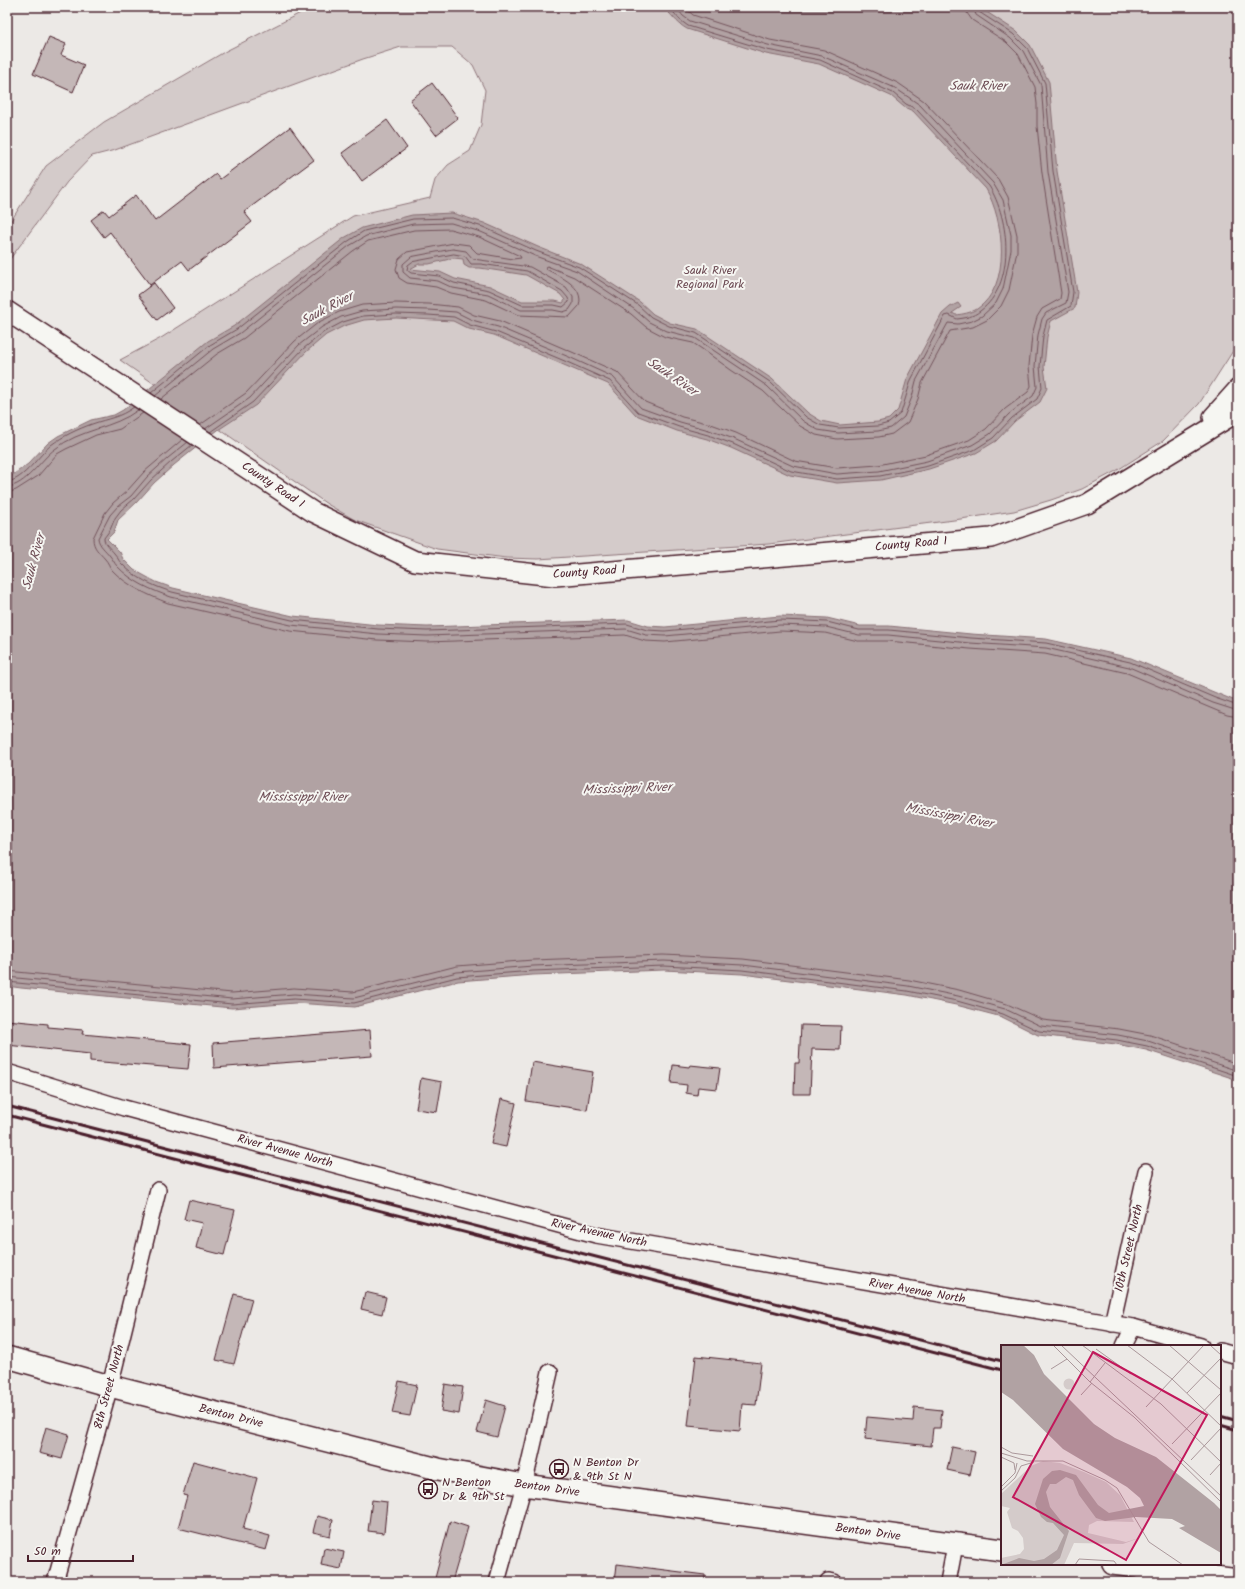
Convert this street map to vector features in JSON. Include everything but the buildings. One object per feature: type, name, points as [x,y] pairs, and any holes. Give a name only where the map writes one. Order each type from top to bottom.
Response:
[{"type":"main road","name":"Benton Drive","points":[[7,1357],[110,1386],[438,1468],[524,1485],[1001,1550]]},
{"type":"main road","points":[[1121,1565],[1238,1580]]},
{"type":"street","name":"County Road 1","points":[[7,311],[229,455],[313,512],[415,561],[555,576],[991,538],[1087,504],[1226,419],[1238,409]]},
{"type":"street","name":"County Road 1","points":[[1193,439],[1238,389]]},
{"type":"street","name":"River Avenue North","points":[[7,1072],[124,1108],[596,1235],[1133,1327],[1197,1345]]},
{"type":"street","name":"10th Street North","points":[[1112,1324],[1146,1171]]},
{"type":"street","name":"8th Street North","points":[[55,1582],[110,1386],[158,1190]]},
{"type":"street","points":[[1124,1345],[1133,1327]]},
{"type":"street","points":[[1133,1327],[1136,1345]]},
{"type":"street","points":[[1221,1351],[1238,1356]]},
{"type":"street","points":[[497,1582],[524,1485],[550,1372]]},
{"type":"street","points":[[948,1582],[955,1544]]},
{"type":"green space","name":"Sauk River Regional Park","points":[[312,7],[1238,7],[1238,343],[1199,404],[1163,441],[1116,471],[1082,489],[1014,511],[769,544],[538,559],[506,558],[437,549],[355,520],[327,504],[120,360],[161,338],[353,216],[430,198],[435,180],[448,165],[470,151],[481,125],[485,90],[473,65],[452,47],[401,47],[363,59],[115,150],[92,156],[67,182],[7,263],[7,227],[46,166],[104,122],[226,51]]},
{"type":"water","points":[[662,7],[979,7],[1016,31],[1030,45],[1049,82],[1057,171],[1077,292],[1075,308],[1051,321],[1047,337],[1044,367],[1047,388],[1040,402],[1015,421],[996,441],[976,453],[929,469],[881,480],[837,483],[790,475],[731,448],[707,439],[677,431],[636,415],[608,384],[494,335],[469,329],[453,321],[396,318],[364,320],[344,326],[326,335],[306,352],[256,405],[218,430],[154,483],[118,520],[114,532],[107,539],[120,552],[123,559],[134,570],[156,582],[173,588],[293,616],[378,625],[427,627],[628,620],[648,626],[665,627],[780,616],[827,618],[860,626],[889,626],[971,634],[1046,639],[1131,658],[1238,702],[1238,1080],[1146,1050],[1116,1044],[1038,1035],[1002,1017],[956,1005],[907,995],[742,974],[664,970],[533,975],[458,981],[355,1007],[295,1003],[232,1008],[7,986],[7,479],[28,464],[48,443],[58,436],[91,420],[114,415],[123,410],[208,341],[234,326],[344,238],[362,228],[412,215],[452,213],[484,223],[581,264],[640,302],[653,314],[670,323],[697,329],[772,379],[808,413],[821,421],[840,425],[878,422],[889,419],[898,410],[907,379],[942,314],[950,307],[958,303],[961,307],[952,313],[956,315],[969,312],[977,309],[988,299],[996,285],[1000,269],[1001,252],[997,218],[992,202],[986,189],[913,111],[904,107],[891,96],[819,64],[766,54],[687,29]],"holes":[[[454,258],[463,259],[464,265],[469,268],[480,268],[526,275],[560,294],[565,300],[563,303],[555,301],[522,301],[490,286],[455,279],[440,272],[410,269],[419,264],[429,264]]]},
{"type":"railway","points":[[7,1106],[1001,1361]]},
{"type":"railway","points":[[7,1115],[1001,1370]]},
{"type":"railway","points":[[1221,1416],[1238,1421]]},
{"type":"railway","points":[[1221,1425],[1238,1430]]},
{"type":"place","name":"N Benton Dr & 9th St N","points":[[559,1469]]},
{"type":"place","name":"N Benton Dr & 9th St","points":[[428,1489]]},
{"type":"water label","name":"Sauk River","points":[[978,86]]},
{"type":"water label","name":"Sauk River","points":[[327,309]]},
{"type":"water label","name":"Sauk River","points":[[672,377]]},
{"type":"water label","name":"Sauk River","points":[[34,562]]},
{"type":"water label","name":"Mississippi River","points":[[627,789]]},
{"type":"water label","name":"Mississippi River","points":[[303,797]]},
{"type":"water label","name":"Mississippi River","points":[[949,816]]}]
